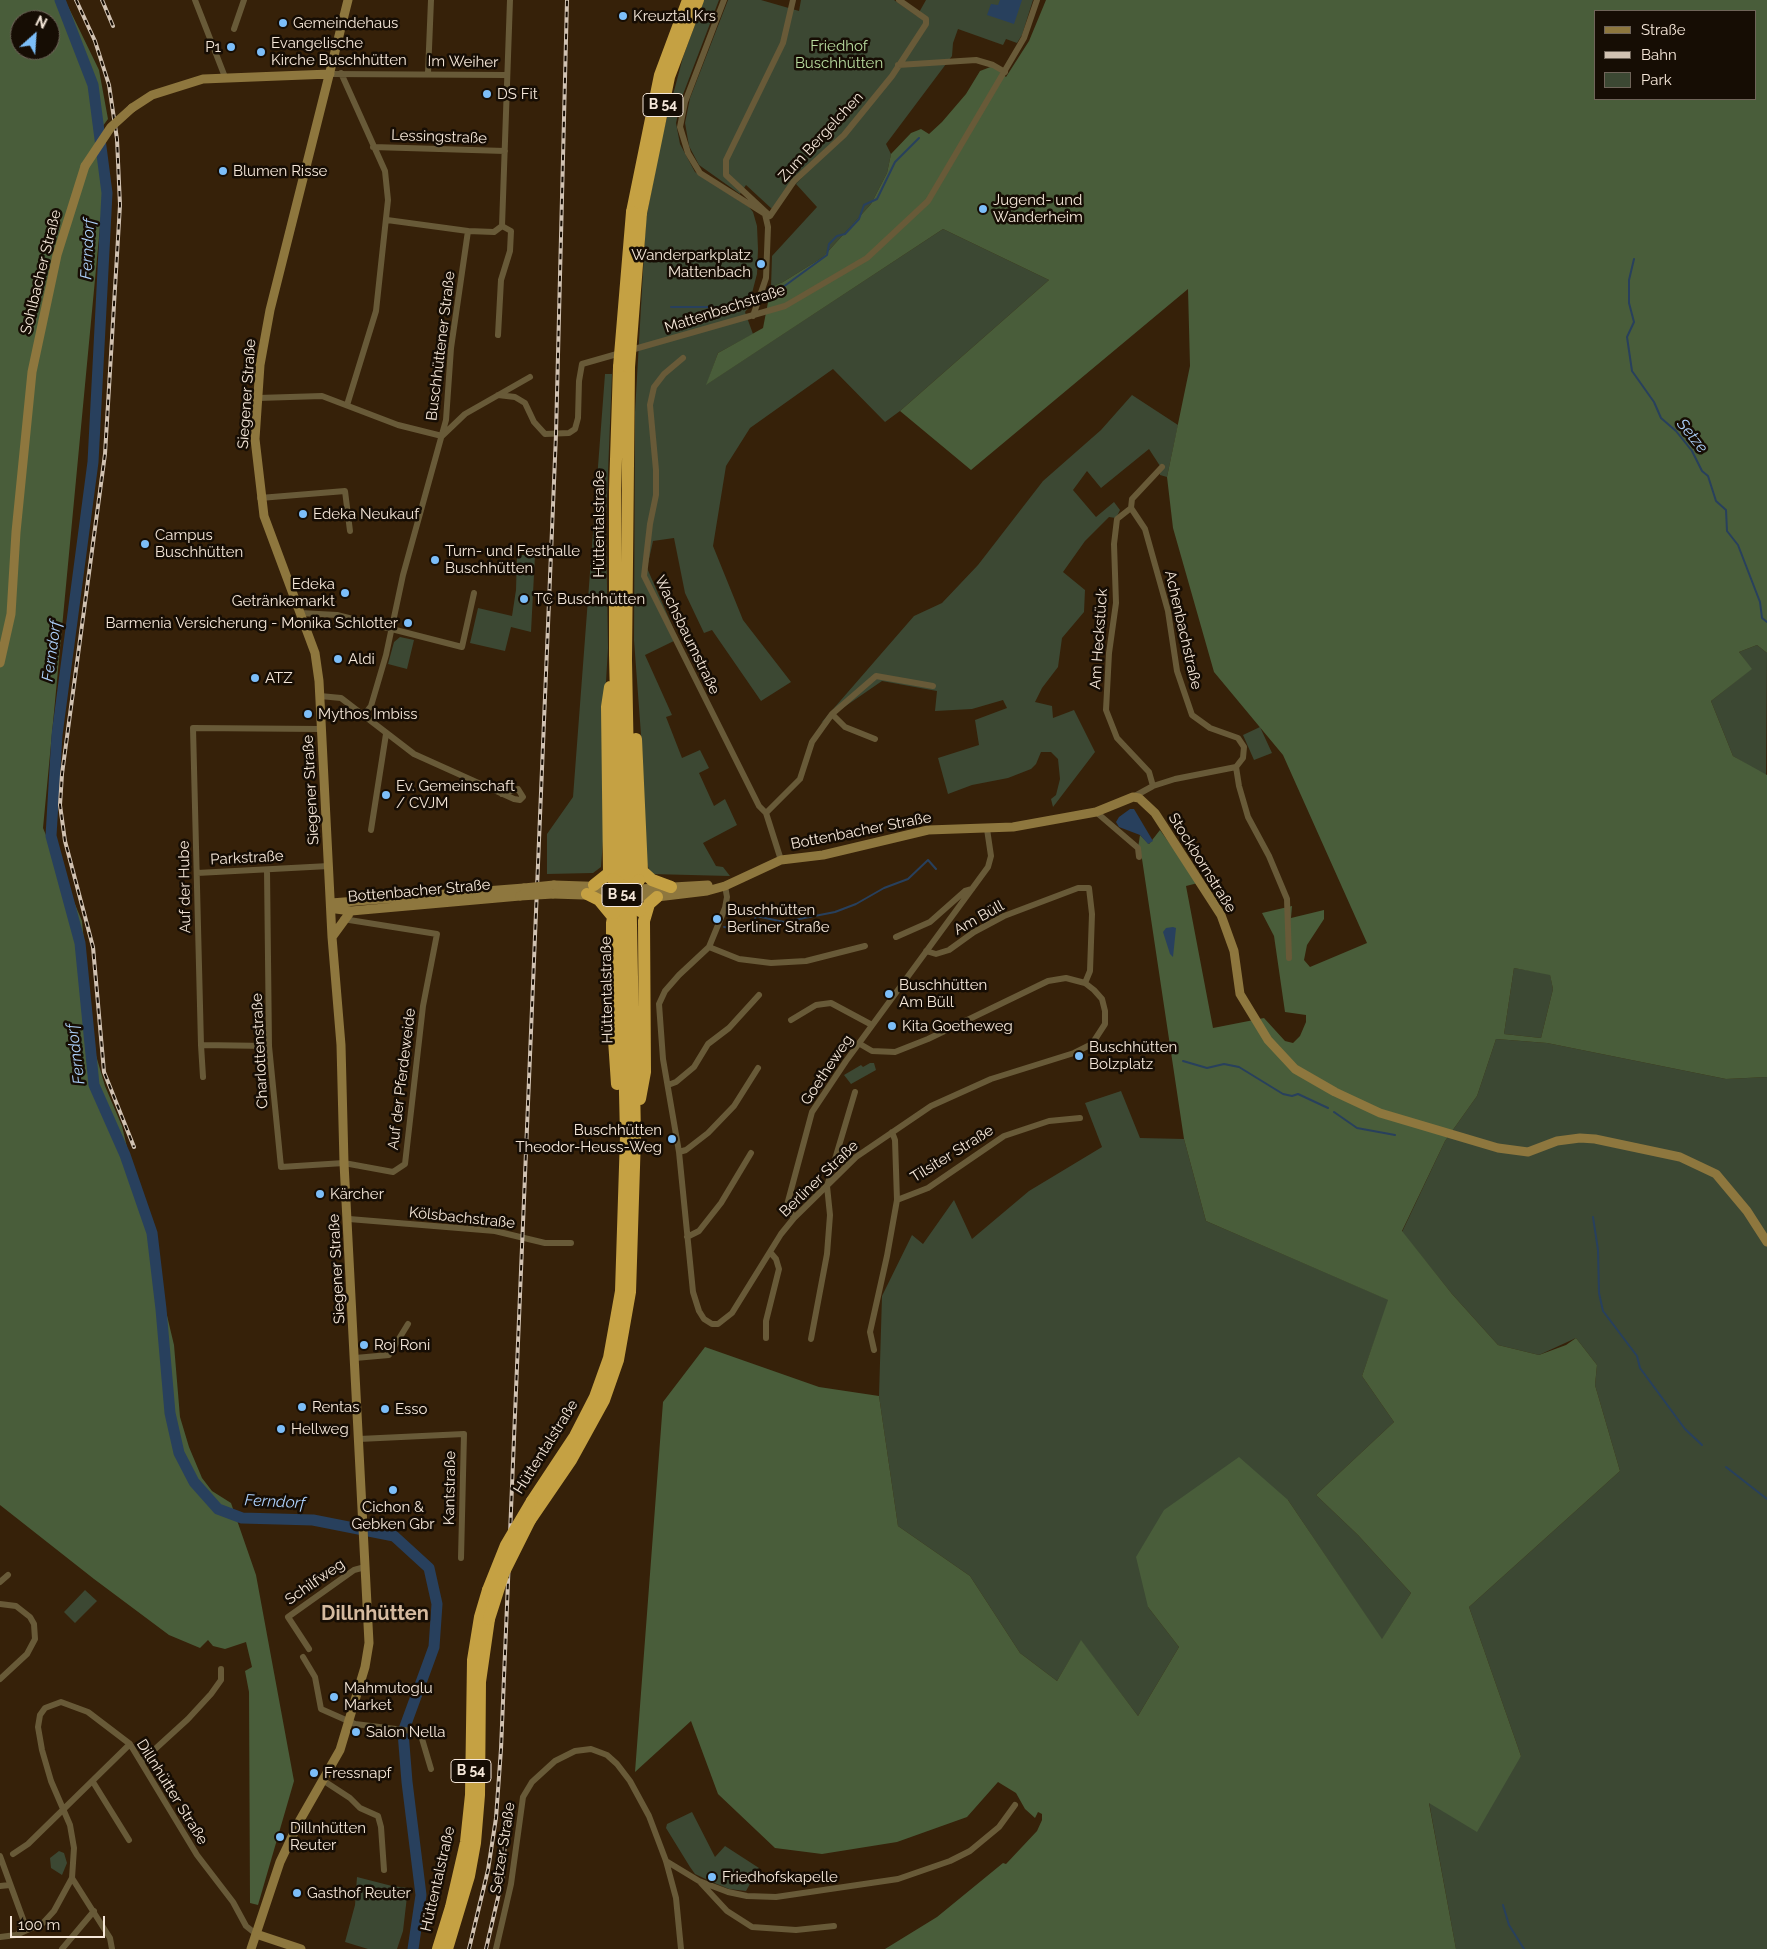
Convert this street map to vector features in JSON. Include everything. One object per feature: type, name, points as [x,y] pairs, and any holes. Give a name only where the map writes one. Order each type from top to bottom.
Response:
[{"type":"highway","name":"Hüttentalstraße","points":[[447,1949],[469,1876],[476,1834],[479,1795],[480,1682],[489,1620],[504,1572],[530,1520],[594,1421],[618,1360],[630,1292],[630,1136],[615,490],[636,213],[660,75],[688,0]]},
{"type":"highway","name":"Hüttentalstraße","points":[[636,213],[669,77],[698,0]]},
{"type":"highway","points":[[620,657],[607,707],[628,889],[642,916],[644,1072],[630,1136]]},
{"type":"highway","points":[[620,657],[634,712],[628,889],[614,915],[614,1045],[619,1104],[630,1136]]},
{"type":"highway","points":[[591,889],[628,889],[652,880],[671,888]]},
{"type":"highway","points":[[591,889],[614,915]]},
{"type":"highway","points":[[628,889],[649,904],[642,916]]},
{"type":"highway","name":"Hüttentalstraße","points":[[438,1949],[453,1899],[466,1842],[470,1795],[475,1638],[488,1590],[506,1545],[586,1416],[609,1358],[621,1291],[630,1136]]},
{"type":"street","points":[[195,0],[225,77]]},
{"type":"street","points":[[234,29],[244,0]]},
{"type":"street","name":"Siegener Straße","points":[[251,1949],[280,1862],[300,1820],[337,1758],[350,1722],[365,1668],[369,1643],[349,1219],[344,1162],[341,1045],[332,937],[320,696],[315,653],[270,533],[260,498],[255,439],[260,365],[270,310],[348,0]]},
{"type":"street","points":[[428,73],[431,0]]},
{"type":"street","points":[[502,226],[510,0]]},
{"type":"street","points":[[724,0],[685,102],[680,127],[688,153],[700,173],[765,214]]},
{"type":"street","points":[[753,316],[766,278],[768,228],[765,214],[760,206],[726,174],[726,160],[783,43],[793,0]]},
{"type":"street","name":"Zum Bergelchen","points":[[765,214],[770,216],[794,181],[844,135],[898,65],[926,24],[926,19],[899,0]]},
{"type":"street","name":"Mattenbachstraße","points":[[498,395],[515,398],[525,403],[534,422],[545,434],[569,433],[574,429],[578,418],[579,381],[582,364],[785,306],[867,258],[928,201],[1024,38],[1036,0]]},
{"type":"street","points":[[898,65],[976,60],[993,64],[1005,72]]},
{"type":"street","points":[[341,73],[384,172],[388,200],[376,310],[347,405]]},
{"type":"street","name":"Im Weiher","points":[[330,74],[428,73],[506,75]]},
{"type":"street","name":"Sohlbacher Straße","points":[[0,664],[11,614],[16,532],[32,372],[57,255],[85,166],[111,127],[132,108],[152,95],[178,85],[203,79],[225,77],[330,74]]},
{"type":"street","name":"Lessingstraße","points":[[373,147],[505,151]]},
{"type":"street","points":[[387,220],[468,231],[494,232],[502,226]]},
{"type":"street","points":[[498,335],[501,280],[510,251],[511,231],[502,226]]},
{"type":"street","name":"Buschhüttener Straße","points":[[364,715],[371,706],[403,575],[446,420],[451,348],[468,231]]},
{"type":"street","name":"Wachsbaumstraße","points":[[683,358],[664,374],[654,387],[650,405],[656,470],[656,495],[649,532],[644,576],[728,746],[759,806],[766,813],[780,860]]},
{"type":"street","points":[[258,398],[322,396],[398,425],[442,436],[465,414],[530,377]]},
{"type":"street","name":"Am Heckstück","points":[[1153,786],[1149,772],[1117,738],[1106,710],[1109,653],[1116,604],[1114,531],[1117,519],[1131,508],[1132,499],[1162,467]]},
{"type":"street","points":[[260,498],[345,491],[350,530]]},
{"type":"street","name":"Achenbachstraße","points":[[1131,508],[1145,529],[1168,611],[1177,671],[1192,715],[1210,728],[1238,738],[1244,747],[1243,758],[1236,767],[1239,786],[1248,817],[1268,856],[1286,899],[1289,958]]},
{"type":"street","points":[[300,613],[337,615],[462,647],[474,593]]},
{"type":"street","points":[[766,813],[800,779],[812,742],[832,714],[876,676],[933,686]]},
{"type":"street","points":[[320,696],[341,698],[414,754],[502,794]]},
{"type":"street","points":[[832,714],[845,727],[875,739]]},
{"type":"street","name":"Auf der Hube","points":[[203,1078],[193,725],[321,729]]},
{"type":"street","points":[[371,830],[386,734]]},
{"type":"street","name":"Bottenbacher Straße","points":[[671,888],[725,886],[780,860],[823,855],[928,830],[1013,827],[1096,812],[1136,797],[1153,786],[1175,779],[1236,767]]},
{"type":"street","name":"Stockbornstraße","points":[[1136,797],[1155,813],[1221,915],[1234,951],[1240,994],[1268,1040],[1295,1069],[1335,1092],[1380,1113],[1498,1148],[1528,1152],[1557,1141],[1580,1138],[1595,1139],[1680,1157],[1716,1174],[1747,1211],[1767,1242]]},
{"type":"street","points":[[1096,812],[1138,848],[1139,858]]},
{"type":"street","name":"Am Büll","points":[[987,829],[991,856],[988,867],[926,950],[936,954],[949,950],[974,932],[1004,916],[1078,888],[1088,888],[1092,914],[1090,971],[1085,983]]},
{"type":"street","name":"Parkstraße","points":[[197,873],[329,866]]},
{"type":"street","name":"Charlottenstraße","points":[[267,870],[270,1046],[281,1167],[344,1162]]},
{"type":"street","name":"Bottenbacher Straße","points":[[331,903],[553,890],[725,886]]},
{"type":"street","name":"Berliner Straße","points":[[725,886],[727,897],[725,908],[709,946],[678,975],[659,1004],[668,1084],[679,1152],[692,1284],[699,1311],[704,1319],[712,1324],[718,1324],[732,1313],[770,1252],[794,1218],[856,1157],[931,1106],[991,1079],[1074,1053],[1092,1044],[1105,1024],[1105,1010],[1102,999],[1085,983]]},
{"type":"street","points":[[896,937],[930,922],[965,891],[972,889]]},
{"type":"street","name":"Bottenbacher Straße","points":[[331,903],[341,911],[351,912],[522,892]]},
{"type":"street","points":[[332,937],[343,919],[351,912]]},
{"type":"street","name":"Auf der Pferdeweide","points":[[343,919],[436,934],[423,1006],[404,1164],[393,1172],[344,1162]]},
{"type":"street","points":[[709,946],[740,959],[770,963],[806,961],[865,946]]},
{"type":"street","name":"Goetheweg","points":[[794,1218],[787,1205],[812,1112],[828,1086],[926,950]]},
{"type":"street","points":[[860,1044],[872,1051],[895,1052],[928,1039],[1048,981],[1066,978],[1085,983]]},
{"type":"street","points":[[668,1084],[676,1082],[694,1066],[708,1044],[730,1028],[759,995]]},
{"type":"street","points":[[791,1020],[816,1005],[831,1003],[872,1025]]},
{"type":"street","points":[[202,1045],[270,1046]]},
{"type":"street","points":[[679,1152],[686,1150],[708,1133],[734,1106],[758,1068]]},
{"type":"street","points":[[811,1339],[827,1254],[830,1215],[827,1186],[856,1092]]},
{"type":"street","name":"Tilsiter Straße","points":[[896,1200],[928,1188],[1004,1136],[1049,1121],[1080,1118]]},
{"type":"street","points":[[874,1350],[870,1332],[888,1256],[896,1200],[895,1140],[892,1132]]},
{"type":"street","points":[[687,1238],[699,1231],[721,1203],[751,1154]]},
{"type":"street","name":"Kölsbachstraße","points":[[349,1219],[496,1232],[545,1243],[571,1243]]},
{"type":"street","points":[[766,1338],[766,1321],[779,1269],[776,1260],[770,1252]]},
{"type":"street","points":[[355,1358],[389,1355],[408,1324]]},
{"type":"street","name":"Kantstraße","points":[[360,1440],[464,1434],[461,1558]]},
{"type":"street","name":"Schilfweg","points":[[309,1649],[288,1617],[354,1570],[365,1567]]},
{"type":"street","points":[[0,1582],[8,1575]]},
{"type":"street","points":[[0,1604],[16,1606],[30,1617],[34,1624],[35,1639],[27,1654],[0,1679]]},
{"type":"street","points":[[303,1657],[315,1677],[321,1709],[350,1722],[420,1732],[430,1769]]},
{"type":"street","points":[[142,1761],[188,1720],[211,1694],[221,1680],[222,1669]]},
{"type":"street","name":"Dillnhütter Straße","points":[[63,1809],[51,1781],[38,1727],[42,1711],[54,1703],[77,1706],[94,1716],[130,1744],[142,1761],[188,1842],[233,1902],[246,1926],[256,1934]]},
{"type":"street","points":[[13,1854],[28,1844],[130,1744]]},
{"type":"street","name":"Setzer Straße","points":[[496,1949],[512,1884],[523,1796],[532,1782],[555,1761],[575,1751],[591,1749],[607,1755],[617,1764],[630,1781],[649,1816],[666,1861],[676,1898],[681,1949]]},
{"type":"street","points":[[324,1781],[350,1798],[360,1808],[378,1816],[381,1827],[384,1870]]},
{"type":"street","points":[[93,1782],[129,1840]]},
{"type":"street","points":[[666,1861],[699,1881],[728,1892],[747,1896],[776,1897],[898,1879],[950,1861],[970,1850],[999,1827],[1014,1805]]},
{"type":"street","points":[[0,1937],[27,1930],[43,1923],[54,1911],[72,1878],[74,1848],[70,1825],[63,1809]]},
{"type":"street","points":[[0,1856],[27,1930]]},
{"type":"street","points":[[72,1878],[110,1938],[112,1949]]},
{"type":"street","points":[[699,1881],[727,1911],[752,1927],[796,1930],[834,1926]]},
{"type":"street","points":[[0,1886],[10,1884]]},
{"type":"street","points":[[62,1949],[94,1911]]},
{"type":"street","points":[[256,1934],[301,1949]]},
{"type":"green space","points":[[0,0],[65,0],[99,70],[108,119],[97,134],[103,195],[43,828],[82,921],[95,1052],[105,1086],[122,1126],[174,1345],[180,1417],[189,1447],[202,1478],[212,1491],[231,1503],[256,1575],[294,1781],[258,1905],[250,1903],[249,1692],[245,1671],[252,1667],[246,1642],[225,1649],[213,1646],[208,1640],[200,1648],[169,1635],[0,1505]]},
{"type":"green space","points":[[704,0],[719,0],[682,97],[676,123],[680,144],[695,172],[749,207],[753,212],[757,226],[758,249],[757,274],[752,293],[755,299],[745,312],[753,334],[718,353],[707,384],[943,229],[1049,280],[900,411],[885,422],[833,369],[750,428],[726,466],[713,546],[743,620],[791,682],[761,701],[712,630],[704,633],[685,593],[674,538],[653,541],[647,568],[678,639],[645,655],[672,715],[666,717],[682,758],[700,750],[709,768],[699,773],[714,806],[725,799],[737,825],[703,843],[716,866],[723,867],[730,876],[651,874],[646,862],[642,748],[634,640],[635,412],[646,219],[661,140],[683,57]]},
{"type":"green space","name":"Friedhof Buschhütten","points":[[728,0],[761,0],[799,11],[801,0],[894,0],[917,16],[926,0],[1033,0],[1022,35],[1017,43],[1006,39],[1003,45],[958,29],[953,43],[952,56],[886,144],[891,154],[887,173],[871,204],[823,257],[783,282],[771,287],[772,256],[817,207],[796,184],[839,138],[772,209],[746,185],[740,194],[699,165],[689,146],[685,123],[690,98]]},
{"type":"green space","points":[[1046,0],[1767,0],[1767,653],[1757,645],[1739,652],[1752,669],[1711,701],[1733,756],[1767,775],[1767,1077],[1726,1079],[1547,1043],[1496,1039],[1477,1096],[1445,1141],[1402,1231],[1452,1294],[1498,1345],[1539,1355],[1566,1345],[1576,1338],[1597,1365],[1595,1385],[1620,1471],[1469,1607],[1521,1756],[1477,1832],[1429,1803],[1456,1949],[885,1949],[937,1917],[1003,1863],[1006,1864],[1037,1831],[1042,1820],[1042,1814],[1038,1812],[1035,1818],[1025,1809],[1016,1793],[998,1782],[967,1817],[897,1842],[822,1854],[775,1848],[718,1794],[691,1721],[635,1772],[663,1402],[705,1347],[819,1387],[879,1396],[898,1526],[970,1576],[1020,1653],[1057,1681],[1081,1640],[1138,1716],[1179,1647],[1148,1607],[1136,1557],[1164,1510],[1239,1457],[1288,1500],[1382,1639],[1411,1593],[1358,1535],[1316,1495],[1394,1422],[1362,1376],[1388,1300],[1206,1221],[1184,1139],[1142,859],[1138,848],[1140,835],[1149,844],[1160,830],[1198,883],[1186,886],[1213,1028],[1264,1018],[1285,1041],[1293,1043],[1300,1036],[1306,1022],[1306,1015],[1285,1012],[1274,936],[1262,913],[1292,906],[1291,918],[1324,910],[1324,919],[1307,945],[1304,960],[1310,967],[1367,943],[1283,755],[1214,672],[1173,528],[1167,477],[1190,366],[1188,289],[971,470],[900,411],[1049,280],[943,229],[706,385],[718,353],[763,328],[771,287],[783,282],[823,257],[871,204],[887,173],[891,154],[911,133],[921,129],[929,134],[966,94],[980,71],[993,66],[1006,77],[1029,41]],"holes":[[[1514,968],[1550,975],[1553,989],[1541,1038],[1504,1034]]]},
{"type":"green space","points":[[605,374],[612,374],[606,522],[608,648],[603,733],[604,828],[601,867],[593,873],[547,874],[547,834],[573,797]]},
{"type":"green space","points":[[1132,395],[1178,425],[1167,477],[1160,475],[1160,466],[1149,449],[1101,488],[1087,471],[1073,490],[1096,517],[1114,502],[1120,510],[1116,518],[1109,517],[1085,541],[1063,572],[1085,590],[1084,612],[1062,638],[1058,667],[1042,688],[1035,702],[1052,706],[1053,718],[1074,710],[1095,752],[1053,807],[1051,799],[1056,795],[1060,779],[1058,759],[1051,752],[1041,752],[1036,764],[1031,769],[1008,778],[972,785],[948,794],[938,758],[979,745],[975,720],[1007,708],[1003,700],[972,709],[935,711],[937,691],[882,681],[821,723],[914,616],[942,603],[978,565],[1043,481],[1101,430]]},
{"type":"green space","name":"TC Buschhütten","points":[[517,555],[535,555],[531,632],[511,627],[505,651],[470,643],[478,608],[512,616],[516,590]]},
{"type":"green space","points":[[400,637],[414,640],[407,669],[388,664],[394,642]]},
{"type":"green space","points":[[1757,645],[1767,653],[1766,776],[1733,756],[1711,701],[1751,669],[1739,652]]},
{"type":"green space","points":[[1260,727],[1272,753],[1254,760],[1243,735]]},
{"type":"green space","points":[[1514,968],[1550,974],[1553,989],[1541,1038],[1504,1034]]},
{"type":"green space","points":[[1496,1039],[1547,1043],[1726,1079],[1767,1077],[1767,1949],[1456,1949],[1429,1802],[1521,1756],[1469,1607],[1620,1471],[1595,1385],[1597,1365],[1576,1338],[1539,1355],[1498,1345],[1452,1294],[1402,1232],[1445,1141],[1477,1096]]},
{"type":"green space","points":[[874,1063],[876,1070],[851,1084],[844,1075],[861,1065],[863,1067]]},
{"type":"green space","points":[[1121,1091],[1140,1138],[1184,1139],[1206,1221],[1389,1300],[1362,1376],[1394,1422],[1316,1495],[1358,1535],[1411,1593],[1382,1640],[1288,1500],[1148,1607],[1179,1647],[1138,1716],[1081,1641],[1057,1681],[1020,1653],[970,1576],[898,1526],[879,1396],[882,1296],[912,1235],[923,1244],[954,1200],[972,1239],[1029,1191],[1102,1147],[1085,1103]]},
{"type":"green space","points":[[85,1590],[97,1601],[75,1623],[64,1612]]},
{"type":"green space","points":[[692,1812],[715,1857],[725,1846],[759,1868],[746,1891],[729,1889],[712,1882],[695,1874],[690,1867],[666,1828],[667,1824]]},
{"type":"green space","points":[[59,1851],[64,1853],[67,1863],[62,1875],[51,1868],[50,1858]]},
{"type":"green space","points":[[357,1877],[408,1888],[403,1931],[397,1949],[368,1949],[345,1942],[355,1905]]},
{"type":"water","points":[[1000,0],[1022,0],[1014,24],[987,15],[991,4],[998,5]]},
{"type":"water","points":[[1130,809],[1134,809],[1153,841],[1148,844],[1140,835],[1119,827],[1116,822],[1119,817]]},
{"type":"water","points":[[1166,928],[1176,928],[1173,957],[1170,954],[1163,932]]},
{"type":"waterway","name":"Ferndorf","points":[[60,0],[93,85],[107,193],[93,462],[57,735],[51,836],[80,943],[94,1085],[125,1155],[152,1233],[170,1413],[179,1453],[194,1482],[218,1509],[242,1518],[313,1520],[394,1536],[429,1568],[437,1604],[434,1647],[403,1732],[407,1782],[421,1895],[413,1949]]},
{"type":"waterway","points":[[768,298],[827,255],[829,244],[837,236],[845,234],[859,219],[864,205],[877,199],[895,162],[919,138]]},
{"type":"waterway","name":"Setze","points":[[1634,259],[1629,280],[1629,303],[1634,322],[1627,337],[1632,371],[1654,402],[1661,418],[1676,431],[1692,451],[1702,471],[1708,476],[1716,501],[1726,510],[1727,531],[1738,545],[1760,602],[1762,618],[1767,622]]},
{"type":"waterway","points":[[671,307],[745,307]]},
{"type":"waterway","points":[[724,927],[752,931],[756,916],[784,922],[835,912],[856,904],[884,888],[908,879],[928,860],[936,869]]},
{"type":"waterway","points":[[1183,1061],[1207,1068],[1224,1064],[1239,1067],[1283,1094],[1292,1096],[1298,1094],[1328,1108]]},
{"type":"waterway","points":[[1334,1112],[1357,1128],[1395,1135]]},
{"type":"waterway","points":[[1593,1217],[1598,1250],[1599,1293],[1603,1311],[1637,1356],[1640,1368],[1685,1429],[1702,1445]]},
{"type":"waterway","points":[[1726,1467],[1767,1499]]},
{"type":"waterway","points":[[1503,1905],[1509,1925],[1524,1949]]},
{"type":"railway","points":[[76,0],[95,41],[109,85],[117,139],[120,205],[105,454],[62,774],[60,805],[65,841],[93,947],[104,1072],[134,1147]]},
{"type":"railway","points":[[102,0],[113,26]]},
{"type":"railway","points":[[469,1949],[488,1870],[496,1818],[501,1749],[556,434],[567,0]]},
{"type":"railway","points":[[486,1949],[503,1876],[505,1840],[511,1804]]},
{"type":"place","name":"Kreuztal Krs","points":[[623,16]]},
{"type":"place","name":"Gemeindehaus","points":[[283,23]]},
{"type":"place","name":"P1","points":[[231,47]]},
{"type":"place","name":"Evangelische Kirche Buschhütten","points":[[261,52]]},
{"type":"place","name":"DS Fit","points":[[487,94]]},
{"type":"place","name":"Blumen Risse","points":[[223,171]]},
{"type":"place","name":"Jugend- und Wanderheim","points":[[983,209]]},
{"type":"place","name":"Wanderparkplatz Mattenbach","points":[[761,264]]},
{"type":"place","name":"Edeka Neukauf","points":[[303,514]]},
{"type":"place","name":"Campus Buschhütten","points":[[145,544]]},
{"type":"place","name":"Turn- und Festhalle Buschhütten","points":[[435,560]]},
{"type":"place","name":"Edeka Getränkemarkt","points":[[345,593]]},
{"type":"place","name":"TC Buschhütten","points":[[524,599]]},
{"type":"place","name":"Barmenia Versicherung - Monika Schlotter","points":[[408,623]]},
{"type":"place","name":"Aldi","points":[[338,659]]},
{"type":"place","name":"ATZ","points":[[255,678]]},
{"type":"place","name":"Mythos Imbiss","points":[[308,714]]},
{"type":"place","name":"Ev. Gemeinschaft / CVJM","points":[[386,795]]},
{"type":"place","name":"Buschhütten Berliner Straße","points":[[717,919]]},
{"type":"place","name":"Buschhütten Am Büll","points":[[889,994]]},
{"type":"place","name":"Kita Goetheweg","points":[[892,1026]]},
{"type":"place","name":"Buschhütten Bolzplatz","points":[[1079,1056]]},
{"type":"place","name":"Buschhütten Theodor-Heuss-Weg","points":[[672,1139]]},
{"type":"place","name":"Kärcher","points":[[320,1194]]},
{"type":"place","name":"Roj Roni","points":[[364,1345]]},
{"type":"place","name":"Rentas","points":[[302,1407]]},
{"type":"place","name":"Esso","points":[[385,1409]]},
{"type":"place","name":"Hellweg","points":[[281,1429]]},
{"type":"place","name":"Cichon & Gebken Gbr","points":[[393,1490]]},
{"type":"place","name":"Mahmutoglu Market","points":[[334,1697]]},
{"type":"place","name":"Salon Nella","points":[[356,1732]]},
{"type":"place","name":"Fressnapf","points":[[314,1773]]},
{"type":"place","name":"Dillnhütten Reuter","points":[[280,1837]]},
{"type":"place","name":"Friedhofskapelle","points":[[712,1877]]},
{"type":"place","name":"Gasthof Reuter","points":[[297,1893]]},
{"type":"district","name":"Dillnhütten","points":[[375,1614]]}]
